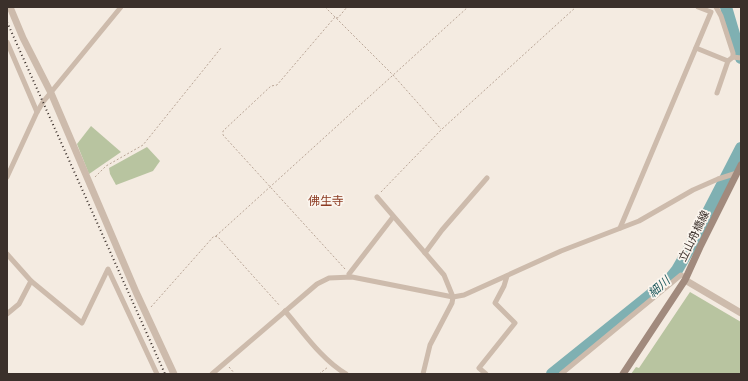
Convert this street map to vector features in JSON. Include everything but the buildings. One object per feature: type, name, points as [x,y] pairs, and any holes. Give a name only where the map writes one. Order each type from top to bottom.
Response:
[{"type":"main road","name":"立山舟橋線","points":[[623,374],[686,278],[741,165]]},
{"type":"street","points":[[10,7],[23,38],[51,93],[89,183],[174,374]]},
{"type":"street","points":[[7,176],[43,102],[121,7]]},
{"type":"street","points":[[620,228],[711,12],[698,7]]},
{"type":"street","points":[[716,7],[721,16],[733,57]]},
{"type":"street","points":[[7,42],[37,112]]},
{"type":"street","points":[[696,48],[728,61]]},
{"type":"street","points":[[717,93],[728,61],[733,57],[741,58]]},
{"type":"street","points":[[212,374],[317,284],[329,278],[352,277],[453,297],[464,295],[561,251],[639,221],[693,190],[718,179],[737,173]]},
{"type":"street","points":[[425,253],[442,230],[486,178]]},
{"type":"street","points":[[377,197],[444,275],[453,297],[452,303],[430,345],[423,374]]},
{"type":"street","points":[[349,274],[393,217]]},
{"type":"street","points":[[7,254],[31,281],[82,323],[108,269],[157,374]]},
{"type":"street","points":[[561,374],[681,275],[741,312]]},
{"type":"street","points":[[486,374],[480,368],[515,323],[495,304],[504,286],[506,276]]},
{"type":"street","points":[[7,314],[19,304],[31,281]]},
{"type":"street","points":[[285,311],[331,364],[346,374]]},
{"type":"path","points":[[325,7],[393,75],[442,129]]},
{"type":"path","points":[[347,7],[338,18],[335,17],[277,85],[271,86],[223,131],[223,134],[349,274]]},
{"type":"path","points":[[146,313],[212,237],[216,236],[468,7]]},
{"type":"path","points":[[377,197],[442,129],[576,7]]},
{"type":"path","points":[[89,183],[106,166],[143,144],[221,48]]},
{"type":"path","points":[[216,236],[285,311]]},
{"type":"path","points":[[225,362],[235,374]]},
{"type":"path","points":[[319,374],[331,364]]},
{"type":"green space","points":[[91,126],[121,152],[89,174],[77,144]]},
{"type":"green space","points":[[147,147],[160,161],[153,171],[116,185],[110,174],[109,168]]},
{"type":"green space","points":[[690,292],[741,322],[741,374],[631,374],[636,367],[639,368]]},
{"type":"waterway","name":"細川","points":[[726,7],[741,58]]},
{"type":"waterway","name":"細川","points":[[552,374],[669,280],[677,270],[688,251],[741,148]]},
{"type":"railway","points":[[7,22],[165,374]]},
{"type":"district","name":"佛生寺","points":[[326,201]]}]
